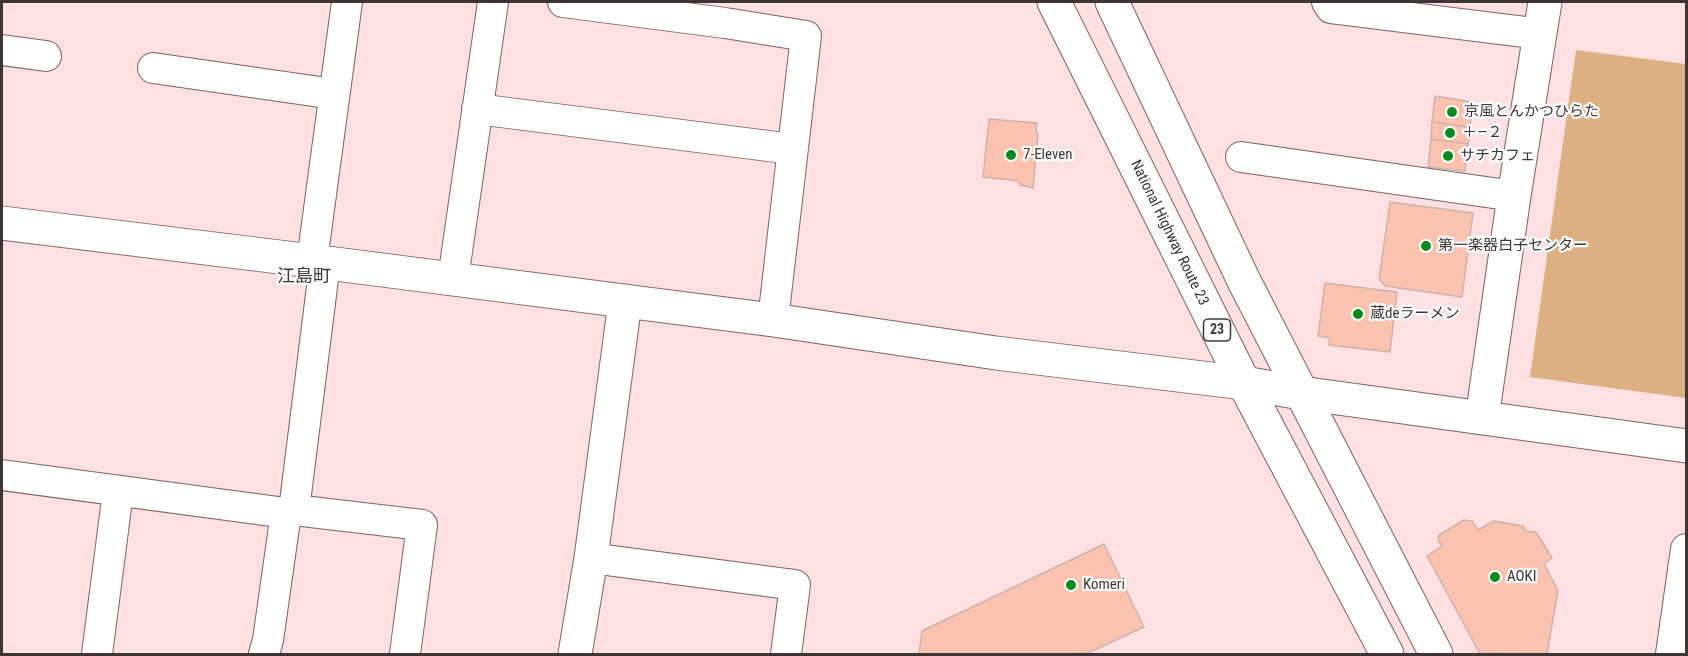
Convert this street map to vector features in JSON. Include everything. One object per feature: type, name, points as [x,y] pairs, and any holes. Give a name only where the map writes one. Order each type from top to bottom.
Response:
[{"type":"main road","name":"National Highway Route 23","points":[[1054,2],[1244,383],[1387,654]]},
{"type":"main road","points":[[1112,2],[1245,281],[1436,654]]},
{"type":"main road","points":[[1482,418],[1545,2]]},
{"type":"main road","points":[[2,223],[773,320],[996,353],[1244,383],[1301,393],[1686,446]]},
{"type":"main road","points":[[575,654],[591,558],[625,302]]},
{"type":"street","points":[[264,654],[290,512],[334,93],[347,2]]},
{"type":"street","points":[[453,279],[493,2]]},
{"type":"street","points":[[572,2],[726,12],[806,36],[773,320]]},
{"type":"street","points":[[1327,2],[1331,8],[1541,34]]},
{"type":"street","points":[[2,50],[46,56]]},
{"type":"street","points":[[153,68],[334,93]]},
{"type":"street","points":[[477,109],[792,149]]},
{"type":"street","points":[[1242,157],[1514,196]]},
{"type":"street","points":[[2,475],[118,492],[422,525],[405,654]]},
{"type":"street","points":[[97,654],[118,492]]},
{"type":"street","points":[[1671,654],[1686,549]]},
{"type":"street","points":[[591,558],[795,585],[786,654]]},
{"type":"shaded area","points":[[1576,50],[1686,64],[1686,398],[1530,377]]},
{"type":"building","name":"京風とんかつひらた","points":[[1435,96],[1472,102],[1470,127],[1432,122]]},
{"type":"building","name":"7-Eleven","points":[[989,119],[1037,123],[1033,188],[1020,185],[1018,181],[983,177]]},
{"type":"building","name":"＋―２","points":[[1432,122],[1470,127],[1468,144],[1431,139]]},
{"type":"building","name":"サチカフェ","points":[[1431,139],[1468,144],[1465,171],[1428,167]]},
{"type":"building","name":"第一楽器白子センター","points":[[1390,202],[1473,213],[1462,297],[1385,286],[1379,279]]},
{"type":"building","name":"蔵deラーメン","points":[[1325,283],[1397,292],[1390,352],[1329,345],[1330,338],[1318,336]]},
{"type":"building","name":"AOKI","points":[[1464,520],[1472,521],[1478,530],[1494,521],[1523,526],[1526,531],[1536,532],[1552,558],[1544,564],[1558,590],[1547,654],[1480,654],[1427,556],[1442,546],[1438,540],[1439,535]]},
{"type":"building","name":"Komeri","points":[[1104,544],[1144,627],[1086,654],[919,654],[922,631]]},
{"type":"place","name":"京風とんかつひらた","points":[[1452,112]]},
{"type":"place","name":"＋―２","points":[[1450,133]]},
{"type":"place","name":"7-Eleven","points":[[1011,155]]},
{"type":"place","name":"サチカフェ","points":[[1448,156]]},
{"type":"place","name":"第一楽器白子センター","points":[[1426,246]]},
{"type":"place","name":"蔵deラーメン","points":[[1358,314]]},
{"type":"place","name":"AOKI","points":[[1495,577]]},
{"type":"place","name":"Komeri","points":[[1071,585]]},
{"type":"district","name":"江島町","points":[[304,277]]}]
